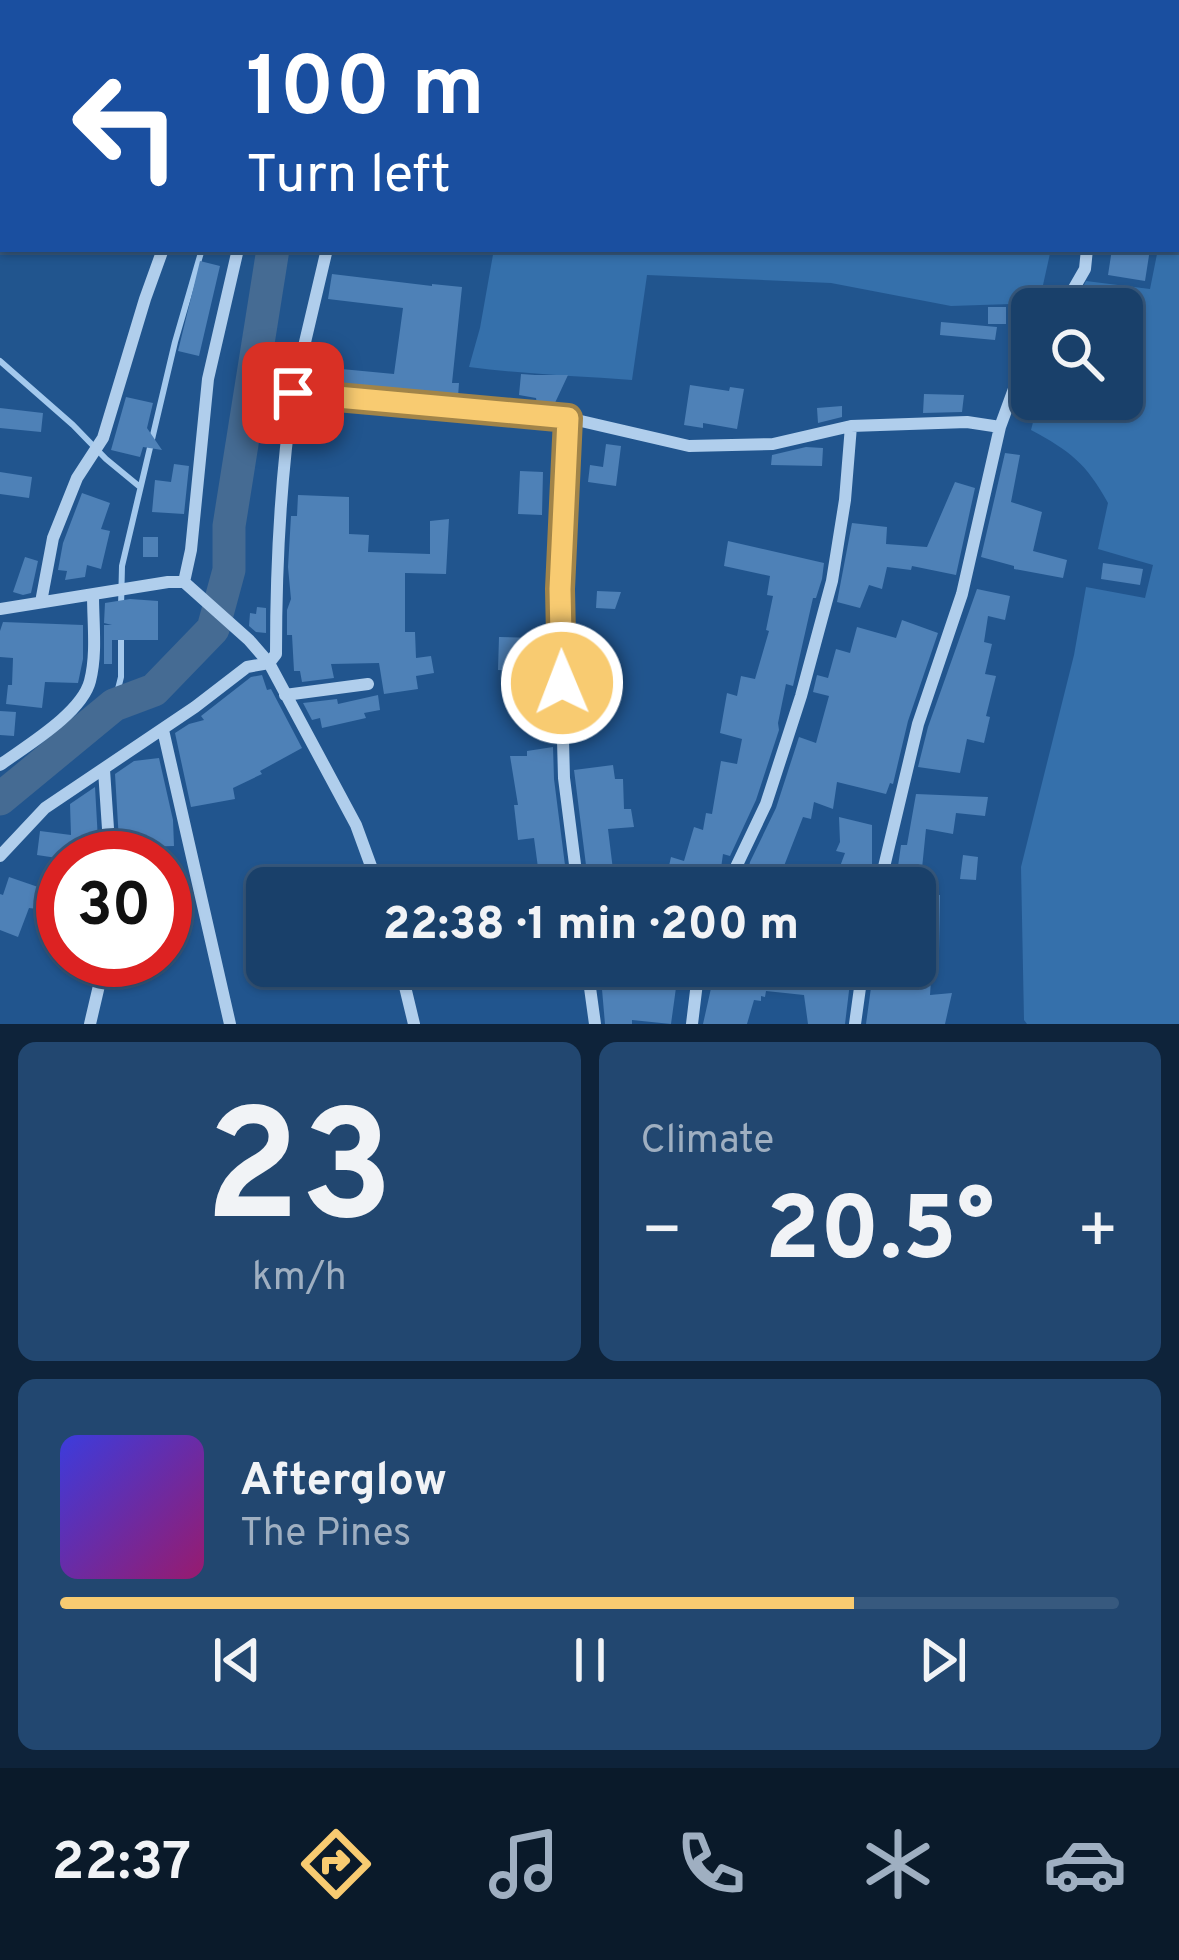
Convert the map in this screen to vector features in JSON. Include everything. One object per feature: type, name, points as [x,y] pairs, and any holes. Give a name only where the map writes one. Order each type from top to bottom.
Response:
[{"type":"street","points":[[41,602],[53,538],[77,478],[104,438],[162,252]]},
{"type":"street","points":[[184,582],[208,379],[237,252]]},
{"type":"street","points":[[0,856],[45,808],[247,668],[269,663],[276,654],[283,456],[326,252]]},
{"type":"street","points":[[1074,288],[1085,269],[1087,252]]},
{"type":"street","points":[[293,393],[568,418],[689,446],[772,445],[851,426],[967,422],[1000,427]]},
{"type":"street","points":[[884,867],[918,724],[962,594],[1011,397]]},
{"type":"street","points":[[568,418],[560,636],[564,778],[575,867]]},
{"type":"street","points":[[736,867],[766,804],[814,650],[836,561],[851,426]]},
{"type":"street","points":[[0,609],[184,582],[269,663],[356,826],[371,867]]},
{"type":"street","points":[[0,766],[59,721],[84,694],[90,682],[94,640],[93,595]]},
{"type":"street","points":[[285,695],[368,684]]},
{"type":"street","points":[[163,730],[230,1024]]},
{"type":"street","points":[[104,770],[108,831]]},
{"type":"street","points":[[90,1024],[99,987]]},
{"type":"street","points":[[405,987],[414,1024]]},
{"type":"street","points":[[590,987],[595,1024]]},
{"type":"street","points":[[692,1024],[696,987]]},
{"type":"street","points":[[855,1024],[859,987]]},
{"type":"shaded area","points":[[493,252],[1050,252],[1042,288],[1011,288],[1011,304],[951,306],[831,283],[647,275],[632,380],[469,367]]},
{"type":"shaded area","points":[[1157,252],[1179,252],[1179,1024],[1027,1024],[1021,867],[1074,655],[1086,587],[1145,598],[1153,565],[1098,549],[1108,503],[1076,459],[1031,430],[1034,420],[1143,420],[1143,288],[1150,289]]},
{"type":"shaded area","points":[[1086,281],[1142,288],[1082,288]]},
{"type":"building","points":[[1112,252],[1150,252],[1145,281],[1108,275]]},
{"type":"building","points":[[200,261],[220,266],[199,356],[178,351]]},
{"type":"building","points":[[332,274],[462,287],[452,383],[459,383],[458,397],[306,384],[310,366],[394,374],[403,308],[328,299]]},
{"type":"building","points":[[988,307],[1006,307],[1006,324],[988,324]]},
{"type":"building","points":[[941,322],[997,327],[995,340],[940,335]]},
{"type":"building","points":[[521,374],[568,375],[554,405],[537,404],[536,398],[519,395]]},
{"type":"building","points":[[690,385],[744,389],[737,429],[684,425]]},
{"type":"building","points":[[924,394],[964,395],[962,412],[923,413]]},
{"type":"building","points":[[126,397],[153,403],[147,428],[162,450],[143,447],[140,457],[111,450]]},
{"type":"building","points":[[842,406],[842,417],[818,423],[817,408]]},
{"type":"building","points":[[0,408],[43,413],[41,432],[0,428]]},
{"type":"building","points":[[606,444],[621,446],[616,486],[588,482],[590,465],[603,467]]},
{"type":"building","points":[[823,448],[822,466],[771,465],[772,455]]},
{"type":"building","points":[[1005,453],[1020,455],[1011,502],[1042,512],[1033,551],[1067,560],[1063,578],[981,557]]},
{"type":"building","points":[[174,464],[189,466],[184,514],[152,512],[155,480],[171,482]]},
{"type":"building","points":[[520,471],[543,472],[542,515],[518,514]]},
{"type":"building","points":[[0,472],[32,477],[29,498],[0,494]]},
{"type":"building","points":[[955,482],[975,488],[956,575],[912,566],[911,570],[887,567],[882,589],[869,585],[860,608],[837,602],[852,523],[887,527],[886,544],[927,547]]},
{"type":"building","points":[[82,493],[110,503],[101,529],[110,531],[101,569],[87,565],[85,577],[65,580],[67,571],[58,570],[63,543]]},
{"type":"building","points":[[298,495],[349,497],[349,534],[369,535],[368,552],[430,554],[430,521],[449,519],[446,574],[405,573],[405,632],[415,632],[416,658],[431,656],[434,673],[416,676],[418,689],[384,694],[379,663],[331,664],[334,678],[302,682],[300,671],[294,671],[287,610],[291,516],[297,516]]},
{"type":"building","points":[[143,537],[158,537],[158,557],[143,557]]},
{"type":"building","points":[[728,541],[824,563],[793,686],[786,684],[779,730],[756,800],[730,856],[723,854],[721,867],[669,867],[671,857],[684,861],[694,827],[703,830],[706,813],[712,814],[721,761],[737,764],[742,739],[720,733],[727,693],[737,696],[741,676],[755,679],[769,631],[770,576],[724,566]]},
{"type":"building","points":[[25,557],[38,561],[31,593],[23,595],[13,592]]},
{"type":"building","points":[[1103,563],[1143,569],[1140,585],[1101,579]]},
{"type":"building","points":[[977,589],[1010,596],[1005,620],[988,616],[984,642],[992,644],[985,674],[996,676],[984,743],[967,739],[960,773],[918,767],[928,727]]},
{"type":"building","points":[[597,591],[621,592],[615,609],[596,608]]},
{"type":"building","points":[[158,601],[158,640],[112,640],[112,664],[104,664],[104,625],[112,625],[104,623],[105,603]]},
{"type":"building","points":[[257,607],[266,608],[266,633],[249,626],[250,613],[256,614]]},
{"type":"building","points":[[902,620],[938,633],[908,721],[893,784],[886,794],[837,782],[833,809],[814,802],[811,819],[803,817],[784,867],[749,867],[776,808],[799,737],[816,743],[829,696],[813,692],[817,675],[828,678],[836,649],[850,653],[857,627],[896,638]]},
{"type":"building","points":[[3,622],[83,625],[78,683],[45,682],[42,708],[6,704],[13,658],[0,657]]},
{"type":"building","points":[[499,637],[538,638],[537,672],[498,670]]},
{"type":"building","points":[[262,675],[302,748],[233,788],[235,799],[191,807],[175,733],[204,720],[201,716],[251,677]]},
{"type":"building","points":[[378,695],[380,710],[322,728],[320,718],[312,720],[303,703],[337,699],[338,704]]},
{"type":"building","points":[[0,711],[16,712],[14,736],[0,735]]},
{"type":"building","points":[[553,747],[565,867],[538,867],[534,838],[518,840],[510,756],[527,756],[527,751]]},
{"type":"building","points":[[159,758],[173,831],[118,831],[115,774],[134,761]]},
{"type":"building","points":[[613,765],[615,779],[623,779],[624,809],[631,809],[634,827],[608,829],[613,867],[586,867],[574,770]]},
{"type":"building","points":[[95,787],[97,831],[71,831],[70,804]]},
{"type":"building","points":[[916,794],[988,797],[985,816],[956,813],[953,834],[926,829],[922,867],[898,867],[901,845],[907,845]]},
{"type":"building","points":[[839,817],[872,825],[872,867],[840,867],[845,853],[836,851]]},
{"type":"building","points":[[963,855],[978,857],[976,880],[960,879]]},
{"type":"building","points":[[9,877],[36,886],[36,909],[29,908],[18,937],[0,930]]},
{"type":"building","points":[[936,895],[940,895],[936,951]]},
{"type":"building","points":[[602,987],[676,987],[671,1024],[632,1020],[632,1024],[605,1024]]},
{"type":"building","points":[[711,987],[849,987],[845,1024],[808,1024],[804,995],[766,991],[761,1001],[754,1000],[747,1024],[703,1024]]},
{"type":"building","points":[[871,987],[931,987],[930,995],[952,993],[945,1024],[866,1024]]},
{"type":"waterway","points":[[121,607],[122,566],[201,252]]},
{"type":"waterway","points":[[0,799],[114,705],[154,690],[213,629],[229,570],[229,526],[273,252]]},
{"type":"waterway","points":[[0,361],[140,487]]},
{"type":"waterway","points":[[114,705],[121,677],[121,632]]},
{"type":"route","points":[[293,393],[568,418],[560,589],[562,683]]}]
